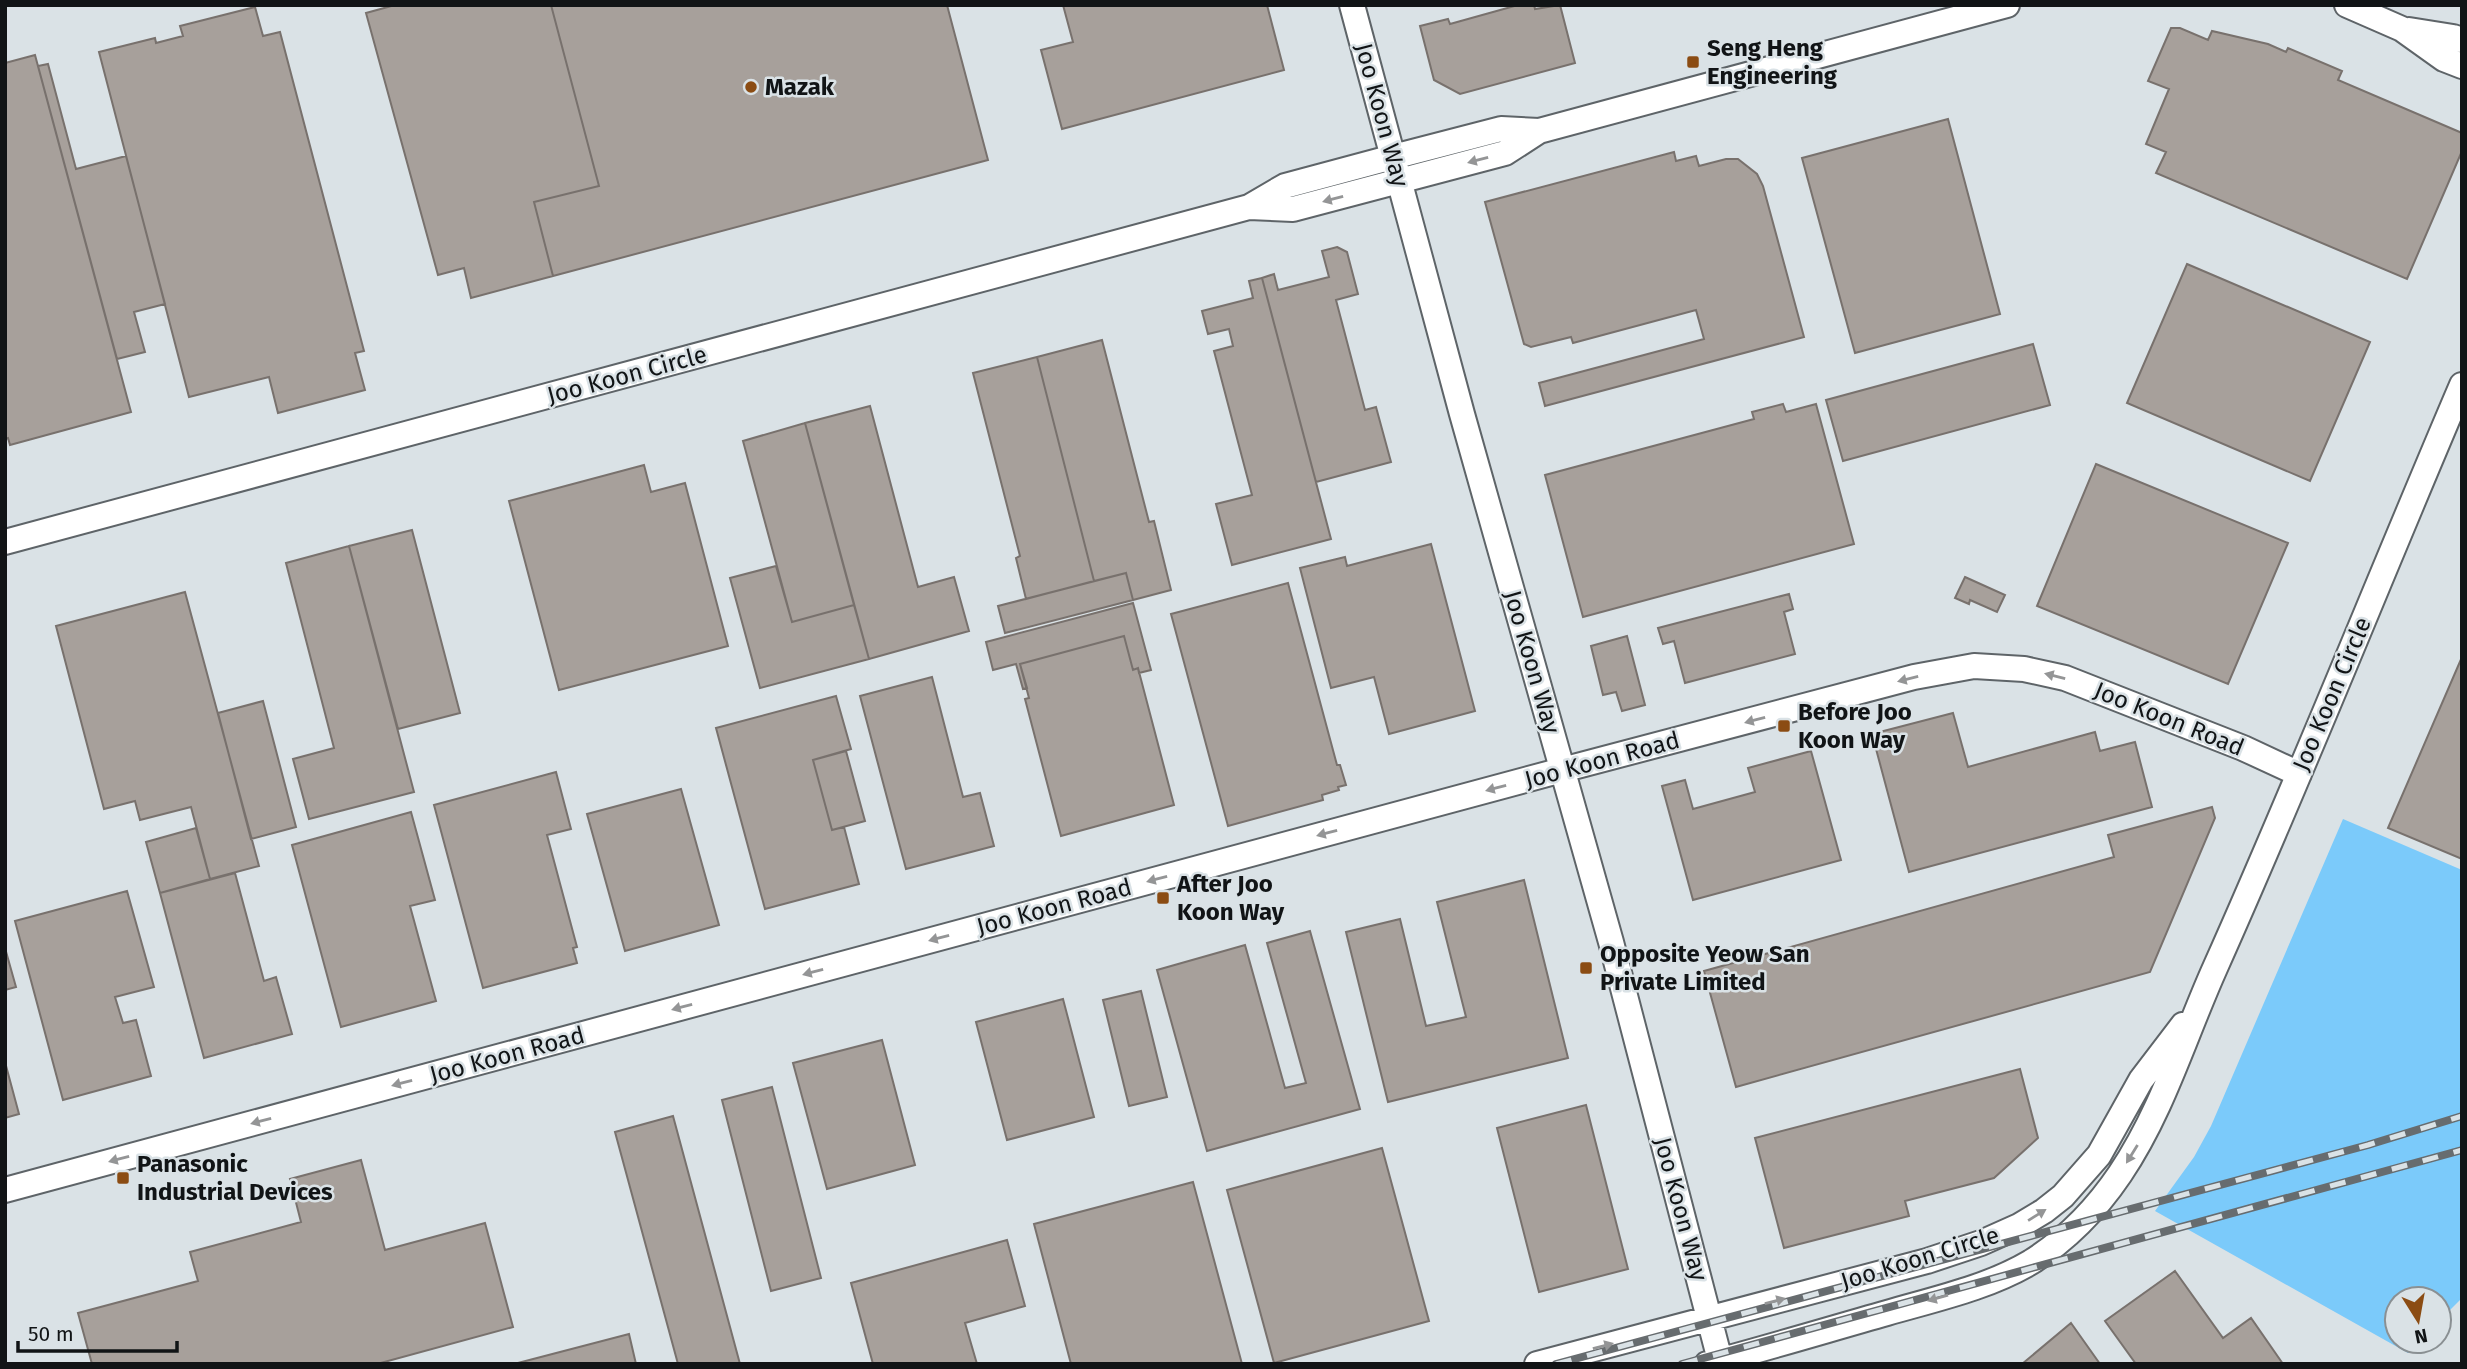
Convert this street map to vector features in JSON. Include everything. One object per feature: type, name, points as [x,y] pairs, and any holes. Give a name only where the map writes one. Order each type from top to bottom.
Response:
[{"type":"street","name":"Joo Koon Way","points":[[1352,5],[1465,425],[1611,942],[1710,1318],[1716,1363]]},
{"type":"street","name":"Joo Koon Circle","points":[[5,542],[1249,207],[1285,186],[1396,169],[1501,129],[1539,131],[2007,5]]},
{"type":"street","points":[[2347,5],[2402,29],[2444,59],[2462,66]]},
{"type":"street","points":[[2402,29],[2462,40]]},
{"type":"street","name":"Joo Koon Circle","points":[[1716,1363],[1979,1286],[2030,1262],[2056,1244],[2089,1213],[2119,1176],[2165,1094],[2200,1002],[2253,883],[2462,385]]},
{"type":"street","name":"Joo Koon Road","points":[[5,1190],[1562,770],[1914,677],[1974,666],[2024,669],[2065,678],[2243,748],[2299,774]]},
{"type":"street","name":"Joo Koon Circle","points":[[1537,1364],[1927,1261],[1981,1243],[2020,1226],[2063,1196],[2099,1155],[2141,1080],[2200,1002]]},
{"type":"shaded area","points":[[2343,819],[2462,870],[2462,1298],[2453,1307],[2453,1285],[2383,1285],[2383,1339],[2155,1211],[2194,1157],[2211,1126]]},
{"type":"building","points":[[395,5],[551,5],[599,186],[534,202],[553,276],[471,298],[464,268],[438,275],[366,13]]},
{"type":"building","points":[[551,5],[947,5],[988,160],[553,276],[534,202],[599,186]]},
{"type":"building","points":[[1063,5],[1267,5],[1284,70],[1062,129],[1041,50],[1073,42]]},
{"type":"building","points":[[1518,5],[1534,5],[1535,9],[1560,5],[1575,63],[1460,94],[1434,80],[1420,26],[1448,19],[1450,24]]},
{"type":"building","points":[[255,7],[263,36],[280,32],[364,351],[355,353],[365,390],[278,413],[269,377],[189,397],[99,52],[155,38],[156,43],[183,36],[180,26]]},
{"type":"building","points":[[2171,28],[2180,28],[2208,40],[2212,31],[2268,44],[2286,52],[2288,48],[2342,71],[2338,80],[2462,133],[2462,151],[2407,279],[2156,173],[2166,152],[2146,144],[2169,89],[2148,81]]},
{"type":"building","points":[[35,55],[131,412],[10,445],[8,438],[5,439],[5,63]]},
{"type":"building","points":[[48,64],[76,169],[126,156],[165,304],[134,312],[145,352],[117,359],[38,66]]},
{"type":"building","points":[[1948,119],[2000,314],[1855,353],[1802,158]]},
{"type":"building","points":[[1674,152],[1676,161],[1696,156],[1699,166],[1726,159],[1738,159],[1757,174],[1763,186],[1804,337],[1545,406],[1539,383],[1704,339],[1696,310],[1573,343],[1571,337],[1531,347],[1524,344],[1485,202]]},
{"type":"building","points":[[1337,247],[1347,252],[1358,294],[1336,300],[1365,410],[1376,407],[1391,462],[1316,482],[1262,278],[1274,274],[1278,290],[1329,277],[1322,251]]},
{"type":"building","points":[[2187,264],[2370,342],[2310,481],[2127,403]]},
{"type":"building","points":[[1262,278],[1331,539],[1232,565],[1216,504],[1252,495],[1214,351],[1233,346],[1229,329],[1208,334],[1202,311],[1253,298],[1249,281]]},
{"type":"building","points":[[1102,340],[1149,522],[1154,521],[1171,590],[1133,600],[1126,573],[1094,581],[1037,357]]},
{"type":"building","points":[[2033,344],[2050,405],[1843,461],[1826,400]]},
{"type":"building","points":[[1037,357],[1094,581],[1026,599],[1016,558],[1020,556],[973,373]]},
{"type":"building","points":[[1783,404],[1786,412],[1816,404],[1854,544],[1583,617],[1545,475],[1754,419],[1752,412]]},
{"type":"building","points":[[870,406],[918,587],[954,577],[969,631],[869,659],[805,423]]},
{"type":"building","points":[[805,423],[854,605],[792,622],[743,441]]},
{"type":"building","points":[[2096,464],[2288,543],[2228,684],[2037,606]]},
{"type":"building","points":[[644,465],[651,492],[685,483],[728,646],[559,690],[509,501]]},
{"type":"building","points":[[412,530],[460,713],[398,729],[349,546]]},
{"type":"building","points":[[1431,544],[1475,711],[1389,734],[1374,677],[1331,688],[1300,568],[1345,557],[1347,566]]},
{"type":"building","points":[[349,546],[414,792],[309,819],[293,759],[334,748],[286,563]]},
{"type":"building","points":[[776,566],[792,622],[854,605],[869,659],[760,688],[730,578]]},
{"type":"building","points":[[1126,573],[1133,600],[1005,633],[998,606]]},
{"type":"building","points":[[1965,577],[2005,595],[1997,612],[1970,600],[1969,604],[1955,598]]},
{"type":"building","points":[[1288,583],[1337,765],[1340,765],[1346,785],[1322,795],[1323,800],[1228,826],[1171,614]]},
{"type":"building","points":[[185,592],[259,866],[210,879],[191,807],[140,820],[135,801],[104,809],[56,626]]},
{"type":"building","points":[[1789,594],[1793,609],[1784,612],[1795,654],[1685,683],[1674,641],[1663,644],[1658,628]]},
{"type":"building","points":[[1133,603],[1151,670],[1139,673],[1138,668],[1133,670],[1124,636],[1020,664],[1027,688],[1023,689],[1016,664],[993,670],[986,642]]},
{"type":"building","points":[[1124,636],[1133,670],[1138,668],[1174,805],[1061,836],[1025,699],[1029,698],[1020,664]]},
{"type":"building","points":[[1627,636],[1645,705],[1622,711],[1616,692],[1603,695],[1591,646]]},
{"type":"building","points":[[2462,657],[2462,859],[2388,828]]},
{"type":"building","points":[[932,677],[963,797],[980,793],[994,846],[906,869],[860,696]]},
{"type":"building","points":[[836,696],[851,749],[813,760],[832,830],[844,827],[859,884],[765,909],[716,728]]},
{"type":"building","points":[[263,701],[296,827],[251,839],[218,713]]},
{"type":"building","points":[[1953,713],[1968,767],[2095,732],[2100,751],[2135,742],[2152,807],[1909,872],[1872,734]]},
{"type":"building","points":[[846,751],[865,821],[832,830],[813,760]]},
{"type":"building","points":[[1811,751],[1841,860],[1693,900],[1662,786],[1685,780],[1693,809],[1755,792],[1748,768]]},
{"type":"building","points":[[556,772],[571,829],[547,835],[577,947],[573,948],[577,963],[483,988],[434,805]]},
{"type":"building","points":[[681,789],[719,925],[625,951],[587,814]]},
{"type":"building","points":[[2212,807],[2215,818],[2150,972],[1736,1087],[1704,971],[2114,857],[2108,835]]},
{"type":"building","points":[[411,812],[435,900],[410,906],[436,1001],[341,1027],[292,845]]},
{"type":"building","points":[[196,828],[210,879],[160,893],[146,842]]},
{"type":"building","points":[[235,873],[264,981],[276,977],[292,1034],[204,1058],[160,893]]},
{"type":"building","points":[[1524,880],[1568,1058],[1388,1102],[1346,932],[1400,919],[1426,1026],[1466,1017],[1437,902]]},
{"type":"building","points":[[127,891],[154,987],[115,997],[123,1023],[136,1020],[151,1076],[63,1100],[15,921]]},
{"type":"building","points":[[1310,931],[1360,1109],[1207,1151],[1157,970],[1245,945],[1285,1088],[1306,1083],[1267,943]]},
{"type":"building","points":[[5,948],[16,987],[5,990]]},
{"type":"building","points":[[1141,991],[1167,1097],[1129,1106],[1103,1000]]},
{"type":"building","points":[[1063,999],[1094,1117],[1007,1140],[976,1022]]},
{"type":"building","points":[[882,1040],[915,1165],[827,1189],[793,1063]]},
{"type":"building","points":[[5,1062],[19,1114],[5,1118]]},
{"type":"building","points":[[2020,1069],[2038,1138],[1994,1178],[1905,1201],[1909,1216],[1784,1248],[1755,1138]]},
{"type":"building","points":[[772,1087],[821,1278],[771,1291],[722,1100]]},
{"type":"building","points":[[1586,1105],[1628,1269],[1539,1292],[1497,1128]]},
{"type":"building","points":[[673,1116],[740,1364],[678,1364],[615,1132]]},
{"type":"building","points":[[1382,1148],[1429,1321],[1274,1363],[1227,1190]]},
{"type":"building","points":[[361,1160],[385,1250],[485,1223],[513,1327],[377,1364],[92,1364],[78,1313],[198,1281],[190,1252],[301,1222],[290,1179]]},
{"type":"building","points":[[1193,1182],[1242,1364],[1071,1364],[1034,1224]]},
{"type":"building","points":[[1007,1240],[1025,1306],[965,1323],[977,1364],[873,1364],[851,1283]]},
{"type":"building","points":[[2175,1271],[2223,1338],[2251,1318],[2283,1364],[2136,1364],[2105,1321]]},
{"type":"building","points":[[2071,1323],[2100,1364],[2022,1364]]},
{"type":"building","points":[[629,1334],[636,1364],[514,1364]]},
{"type":"railway","points":[[1556,1364],[2368,1145],[2462,1116]]},
{"type":"railway","points":[[1682,1364],[2462,1150]]},
{"type":"place","name":"Seng Heng Engineering","points":[[1693,62]]},
{"type":"place","name":"Mazak","points":[[751,87]]},
{"type":"place","name":"Before Joo Koon Way","points":[[1784,726]]},
{"type":"place","name":"After Joo Koon Way","points":[[1163,898]]},
{"type":"place","name":"Opposite Yeow San Private Limited","points":[[1586,968]]},
{"type":"place","name":"Panasonic Industrial Devices","points":[[123,1178]]}]
